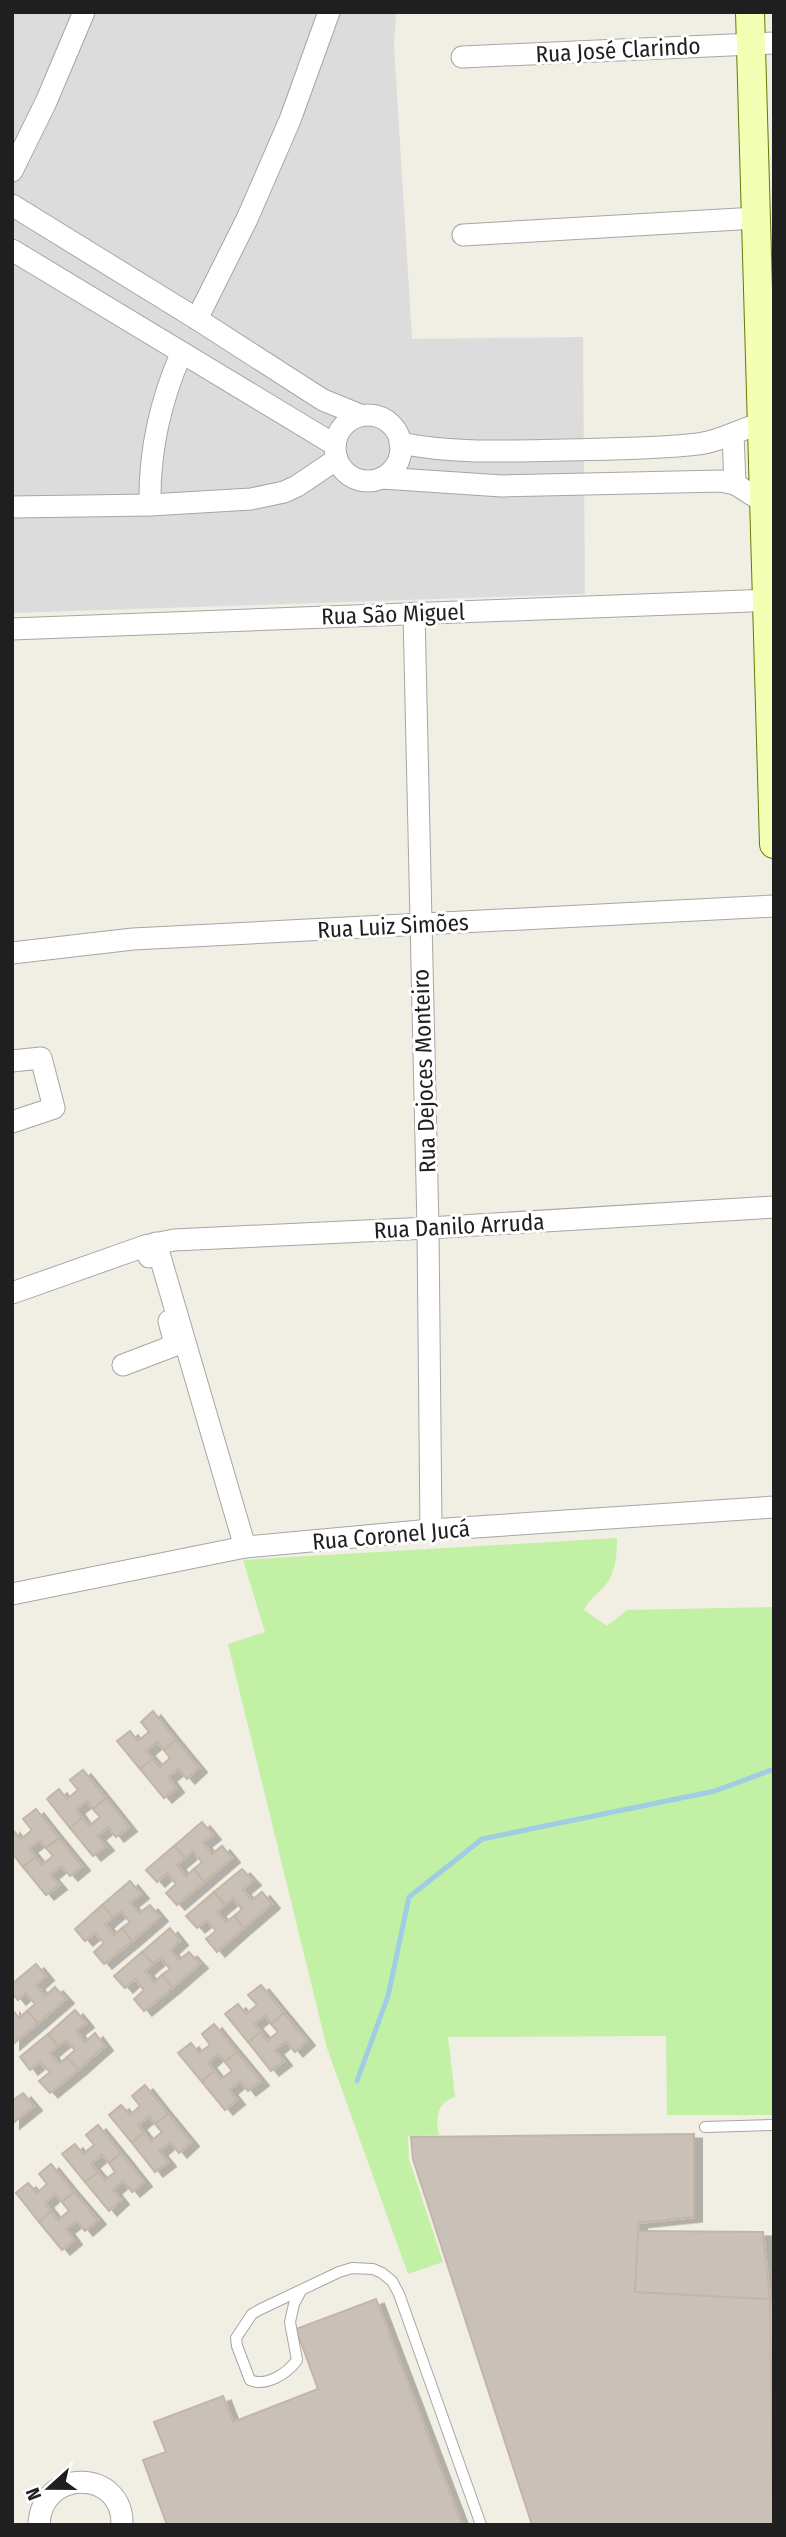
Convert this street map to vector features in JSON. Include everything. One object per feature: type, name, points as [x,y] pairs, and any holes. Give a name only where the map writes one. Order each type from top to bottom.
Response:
[{"type":"street","points":[[12,171],[46,102],[84,12]]},
{"type":"street","points":[[197,319],[247,219],[290,120],[329,12]]},
{"type":"street","points":[[750,12],[764,43],[774,250]]},
{"type":"street","points":[[767,12],[756,218],[766,316],[768,422],[765,503],[771,601],[774,844]]},
{"type":"street","name":"Rua José Clarindo","points":[[462,57],[764,43]]},
{"type":"street","points":[[12,205],[323,400],[360,415],[373,415],[386,420],[396,430],[400,457],[393,469],[382,478]]},
{"type":"street","points":[[463,235],[756,218]]},
{"type":"street","points":[[12,250],[336,452]]},
{"type":"street","points":[[150,505],[151,456],[168,385],[181,354]]},
{"type":"street","points":[[360,415],[347,421],[338,432],[336,452],[344,471],[355,478],[369,481],[382,478],[502,486],[704,480],[735,484],[765,503]]},
{"type":"street","points":[[400,443],[432,450],[617,449],[700,444],[768,422]]},
{"type":"street","points":[[733,434],[735,484]]},
{"type":"street","points":[[617,449],[618,484]]},
{"type":"street","points":[[535,451],[537,485]]},
{"type":"street","points":[[12,508],[150,505],[251,499],[297,486],[336,452]]},
{"type":"street","name":"Rua São Miguel","points":[[12,629],[771,601]]},
{"type":"street","name":"Rua Dejoces Monteiro","points":[[414,613],[428,1228],[431,1530]]},
{"type":"street","name":"Rua Luiz Simões","points":[[12,953],[133,939],[774,906]]},
{"type":"street","points":[[12,1061],[41,1058],[54,1108],[12,1122]]},
{"type":"street","name":"Rua Danilo Arruda","points":[[12,1293],[151,1244],[174,1240],[774,1207]]},
{"type":"street","points":[[124,1365],[173,1346],[174,1339],[151,1244]]},
{"type":"street","points":[[151,1244],[245,1548]]},
{"type":"street","name":"Rua Coronel Jucá","points":[[12,1594],[245,1548],[431,1530],[774,1507]]},
{"type":"street","points":[[39,2525],[44,2503],[53,2492],[64,2484],[78,2481],[104,2488],[119,2505],[123,2522]]},
{"type":"lane","points":[[705,2127],[774,2125]]},
{"type":"lane","points":[[301,2291],[290,2322],[297,2360],[285,2373],[264,2382],[253,2382],[248,2376],[236,2338],[252,2314],[301,2291],[352,2269],[373,2269],[392,2281],[399,2294],[481,2525]]},
{"type":"shaded area","points":[[12,12],[396,12],[394,45],[412,339],[583,337],[585,594],[12,613]]},
{"type":"green space","points":[[617,1538],[615,1562],[610,1578],[584,1610],[607,1626],[627,1610],[774,1607],[774,2115],[667,2115],[666,2036],[448,2037],[455,2097],[441,2107],[437,2122],[439,2135],[408,2136],[409,2159],[443,2262],[408,2274],[327,2048],[228,1644],[265,1632],[243,1560]]},
{"type":"building","points":[[153,1711],[176,1740],[164,1750],[157,1742],[146,1751],[153,1759],[140,1769],[117,1741],[130,1731],[138,1741],[149,1732],[141,1722]]},
{"type":"building","points":[[176,1740],[199,1768],[187,1779],[178,1769],[168,1777],[176,1788],[164,1798],[140,1769],[153,1759],[160,1767],[170,1758],[164,1750]]},
{"type":"building","points":[[83,1770],[106,1798],[93,1809],[87,1801],[76,1809],[82,1818],[70,1828],[47,1799],[59,1789],[67,1799],[78,1790],[70,1780]]},
{"type":"building","points":[[106,1798],[129,1827],[116,1837],[108,1827],[97,1836],[106,1846],[93,1856],[70,1828],[82,1818],[89,1826],[100,1817],[93,1809]]},
{"type":"building","points":[[36,1809],[59,1838],[46,1848],[40,1840],[29,1848],[36,1857],[23,1867],[12,1853],[12,1829],[21,1839],[32,1830],[23,1819]]},
{"type":"building","points":[[202,1822],[213,1835],[203,1843],[212,1854],[222,1846],[232,1858],[204,1882],[194,1869],[202,1862],[193,1851],[185,1858],[174,1846]]},
{"type":"building","points":[[59,1838],[82,1866],[70,1876],[61,1866],[50,1875],[59,1885],[46,1895],[23,1867],[36,1857],[42,1865],[53,1856],[46,1848]]},
{"type":"building","points":[[174,1846],[185,1858],[177,1865],[186,1876],[194,1869],[204,1882],[177,1905],[166,1893],[176,1884],[167,1873],[157,1882],[146,1870]]},
{"type":"building","points":[[242,1869],[253,1881],[242,1890],[252,1900],[262,1892],[272,1904],[244,1928],[234,1916],[242,1909],[233,1898],[225,1905],[214,1892]]},
{"type":"building","points":[[130,1881],[141,1894],[130,1903],[139,1913],[150,1905],[160,1917],[132,1941],[122,1928],[130,1922],[121,1911],[113,1917],[102,1905]]},
{"type":"building","points":[[214,1892],[225,1905],[217,1912],[226,1922],[234,1916],[244,1928],[217,1952],[206,1939],[216,1931],[207,1920],[197,1928],[186,1916]]},
{"type":"building","points":[[102,1905],[113,1917],[105,1924],[114,1935],[122,1928],[132,1941],[104,1964],[94,1952],[104,1943],[95,1933],[85,1941],[75,1929]]},
{"type":"building","points":[[170,1928],[180,1941],[170,1950],[179,1960],[189,1952],[200,1964],[172,1988],[162,1975],[170,1969],[161,1958],[153,1964],[142,1952]]},
{"type":"building","points":[[142,1952],[153,1964],[145,1971],[154,1982],[162,1975],[172,1988],[144,2011],[134,1999],[144,1990],[135,1979],[125,1988],[114,1976]]},
{"type":"building","points":[[36,1964],[46,1976],[36,1985],[45,1996],[55,1987],[66,1999],[38,2023],[27,2011],[35,2004],[26,1993],[18,2000],[12,1993],[12,1984]]},
{"type":"building","points":[[261,1985],[284,2013],[271,2024],[265,2015],[254,2024],[261,2032],[248,2042],[225,2014],[238,2004],[246,2014],[257,2005],[248,1995]]},
{"type":"building","points":[[12,2009],[19,2018],[27,2011],[38,2023],[12,2045]]},
{"type":"building","points":[[75,2010],[86,2023],[76,2031],[85,2042],[95,2033],[105,2046],[78,2070],[67,2057],[75,2050],[66,2040],[58,2046],[48,2034]]},
{"type":"building","points":[[284,2013],[307,2041],[295,2052],[286,2041],[275,2050],[284,2061],[271,2071],[248,2042],[261,2032],[267,2041],[278,2032],[271,2024]]},
{"type":"building","points":[[214,2024],[237,2052],[225,2062],[218,2054],[208,2063],[214,2071],[202,2082],[178,2053],[191,2043],[199,2053],[210,2045],[202,2034]]},
{"type":"building","points":[[48,2034],[58,2046],[50,2053],[59,2064],[67,2057],[78,2070],[50,2093],[39,2081],[50,2072],[40,2062],[30,2070],[20,2057]]},
{"type":"building","points":[[237,2052],[261,2081],[248,2091],[240,2081],[229,2090],[237,2100],[225,2110],[202,2082],[214,2071],[221,2079],[232,2071],[225,2062]]},
{"type":"building","points":[[145,2085],[168,2114],[155,2124],[149,2116],[138,2125],[144,2133],[132,2143],[109,2115],[121,2105],[130,2115],[140,2106],[132,2096]]},
{"type":"building","points":[[23,2093],[34,2106],[12,2124],[12,2101]]},
{"type":"building","points":[[168,2114],[191,2142],[179,2153],[170,2142],[159,2151],[168,2162],[155,2172],[132,2143],[144,2133],[151,2141],[162,2132],[155,2124]]},
{"type":"building","points":[[98,2125],[121,2153],[109,2163],[102,2155],[91,2164],[98,2172],[85,2182],[62,2154],[75,2144],[83,2154],[94,2145],[86,2135]]},
{"type":"building","points":[[694,2134],[694,2217],[639,2223],[635,2292],[770,2299],[773,2525],[532,2525],[413,2159],[411,2137]]},
{"type":"building","points":[[121,2153],[144,2182],[132,2192],[123,2181],[113,2190],[121,2200],[109,2211],[85,2182],[98,2172],[105,2180],[115,2172],[109,2163]]},
{"type":"building","points":[[51,2164],[74,2192],[62,2202],[55,2194],[45,2203],[51,2211],[39,2222],[16,2193],[28,2183],[37,2193],[47,2184],[39,2174]]},
{"type":"building","points":[[74,2192],[98,2220],[85,2231],[77,2221],[66,2229],[74,2240],[62,2250],[39,2222],[51,2211],[58,2220],[69,2211],[62,2202]]},
{"type":"building","points":[[638,2231],[763,2232],[770,2299],[635,2292]]},
{"type":"building","points":[[376,2299],[462,2525],[167,2525],[143,2460],[166,2452],[154,2422],[223,2396],[233,2422],[318,2389],[296,2329]]},
{"type":"waterway","points":[[357,2081],[388,1996],[409,1897],[482,1839],[715,1791],[774,1769]]}]
